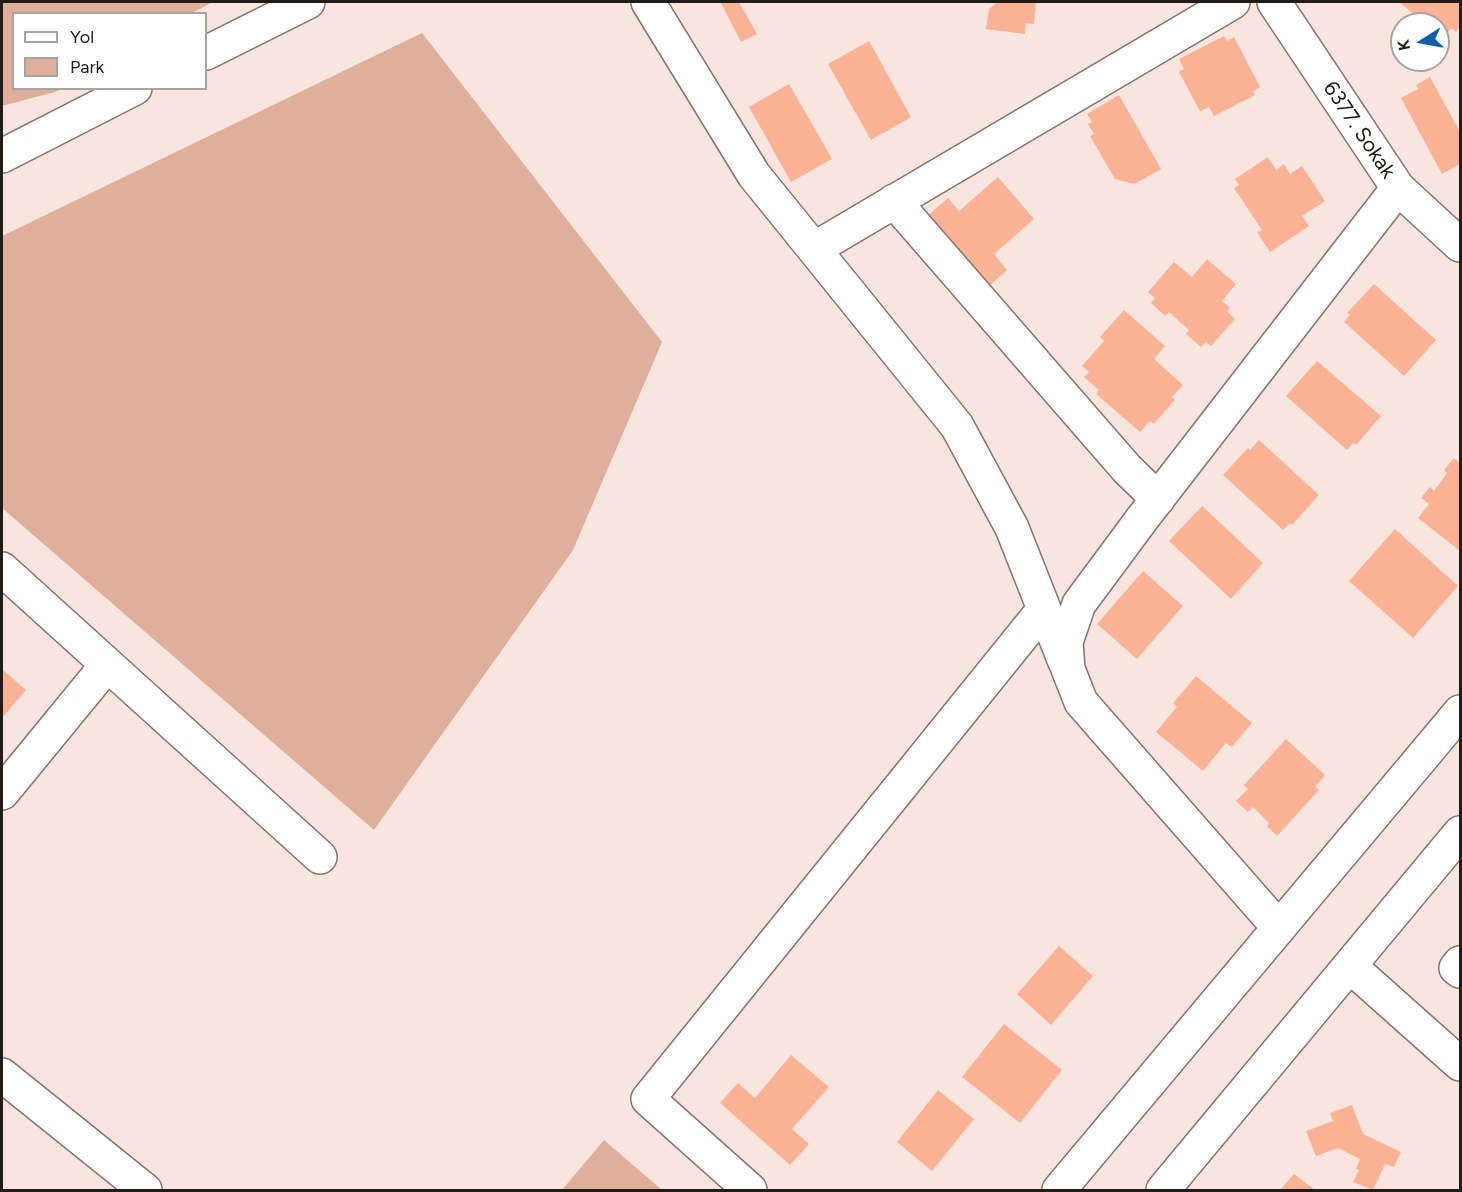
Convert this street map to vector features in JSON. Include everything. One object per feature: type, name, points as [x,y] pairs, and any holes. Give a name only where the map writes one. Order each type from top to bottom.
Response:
[{"type":"street","points":[[207,52],[308,2]]},
{"type":"street","points":[[648,2],[754,175],[957,426],[1012,528],[1081,702],[1279,928]]},
{"type":"street","points":[[814,249],[1233,2]]},
{"type":"street","name":"6377. Sokak","points":[[1274,2],[1398,188],[1461,245]]},
{"type":"street","points":[[2,156],[131,90]]},
{"type":"street","points":[[1068,669],[1066,642],[1079,604],[1398,188]]},
{"type":"street","points":[[894,201],[1127,469],[1158,499]]},
{"type":"street","points":[[2,569],[320,857]]},
{"type":"street","points":[[750,1191],[648,1099],[1044,609]]},
{"type":"street","points":[[2,794],[107,665]]},
{"type":"street","points":[[1059,1191],[1461,712]]},
{"type":"street","points":[[1163,1191],[1461,833]]},
{"type":"street","points":[[1461,963],[1456,968],[1461,971]]},
{"type":"street","points":[[1351,966],[1461,1064]]},
{"type":"street","points":[[2,1075],[145,1191]]},
{"type":"green space","points":[[2,2],[213,2],[194,12],[12,12],[12,90],[59,90],[2,106]]},
{"type":"green space","points":[[422,33],[662,342],[573,550],[374,830],[2,508],[2,236]]},
{"type":"green space","points":[[604,1140],[662,1190],[562,1190]]},
{"type":"building","points":[[739,2],[757,34],[741,42],[721,3]]},
{"type":"building","points":[[998,2],[1036,2],[1034,24],[1026,23],[1025,34],[986,29],[989,9]]},
{"type":"building","points":[[1399,2],[1460,2],[1460,26],[1456,32],[1450,29],[1450,12],[1411,12]]},
{"type":"building","points":[[1224,36],[1227,41],[1234,37],[1260,87],[1253,91],[1255,95],[1214,116],[1209,107],[1200,111],[1179,72],[1184,69],[1179,59]]},
{"type":"building","points":[[869,41],[911,117],[871,140],[828,64]]},
{"type":"building","points":[[1430,77],[1460,132],[1460,164],[1442,174],[1401,98],[1418,89],[1416,85]]},
{"type":"building","points":[[789,84],[832,159],[791,182],[749,107]]},
{"type":"building","points":[[1119,95],[1161,169],[1134,184],[1115,179],[1090,136],[1094,134],[1088,124],[1092,122],[1087,114]]},
{"type":"building","points":[[1268,157],[1276,170],[1284,164],[1290,174],[1302,166],[1325,201],[1302,216],[1309,226],[1270,252],[1257,232],[1262,230],[1234,188],[1239,185],[1235,179]]},
{"type":"building","points":[[998,177],[1034,219],[994,254],[1007,270],[987,288],[926,217],[948,198],[959,211]]},
{"type":"building","points":[[1207,259],[1236,284],[1222,301],[1230,308],[1227,311],[1235,319],[1211,346],[1206,342],[1201,347],[1186,334],[1189,330],[1169,312],[1165,316],[1151,303],[1155,298],[1148,292],[1174,262],[1192,277]]},
{"type":"building","points":[[1374,284],[1436,340],[1404,376],[1344,322],[1350,315],[1347,313]]},
{"type":"building","points":[[1124,310],[1165,346],[1154,359],[1183,385],[1172,397],[1175,400],[1154,424],[1150,421],[1140,432],[1096,394],[1099,390],[1084,377],[1089,372],[1082,366],[1104,341],[1100,337]]},
{"type":"building","points":[[1317,361],[1381,416],[1356,445],[1353,443],[1347,450],[1286,396]]},
{"type":"building","points":[[1259,440],[1319,495],[1292,525],[1290,523],[1283,530],[1223,475],[1248,448],[1250,450]]},
{"type":"building","points":[[1454,458],[1460,463],[1460,551],[1418,518],[1429,504],[1421,498],[1430,487],[1434,491],[1447,473],[1444,470]]},
{"type":"building","points":[[1202,506],[1263,563],[1231,599],[1169,541]]},
{"type":"building","points":[[1395,529],[1458,586],[1413,638],[1349,581]]},
{"type":"building","points":[[1143,571],[1183,606],[1137,659],[1097,624]]},
{"type":"building","points":[[2,669],[26,690],[2,718]]},
{"type":"building","points":[[1196,676],[1252,723],[1232,747],[1226,743],[1203,771],[1156,732],[1177,707],[1173,703]]},
{"type":"building","points":[[1286,739],[1325,775],[1315,787],[1319,790],[1277,836],[1267,826],[1269,823],[1253,807],[1248,812],[1236,801],[1248,789],[1244,785]]},
{"type":"building","points":[[1059,946],[1093,976],[1051,1025],[1017,994]]},
{"type":"building","points":[[1004,1024],[1062,1070],[1020,1123],[962,1077]]},
{"type":"building","points":[[791,1055],[829,1087],[792,1129],[809,1144],[790,1165],[720,1103],[738,1083],[755,1098]]},
{"type":"building","points":[[938,1090],[974,1119],[932,1171],[897,1142]]},
{"type":"building","points":[[1352,1105],[1363,1134],[1401,1152],[1394,1167],[1385,1164],[1373,1190],[1353,1182],[1359,1170],[1356,1169],[1360,1159],[1338,1148],[1316,1156],[1306,1131],[1333,1121],[1330,1113]]},
{"type":"building","points":[[1294,1174],[1315,1190],[1280,1190]]}]
